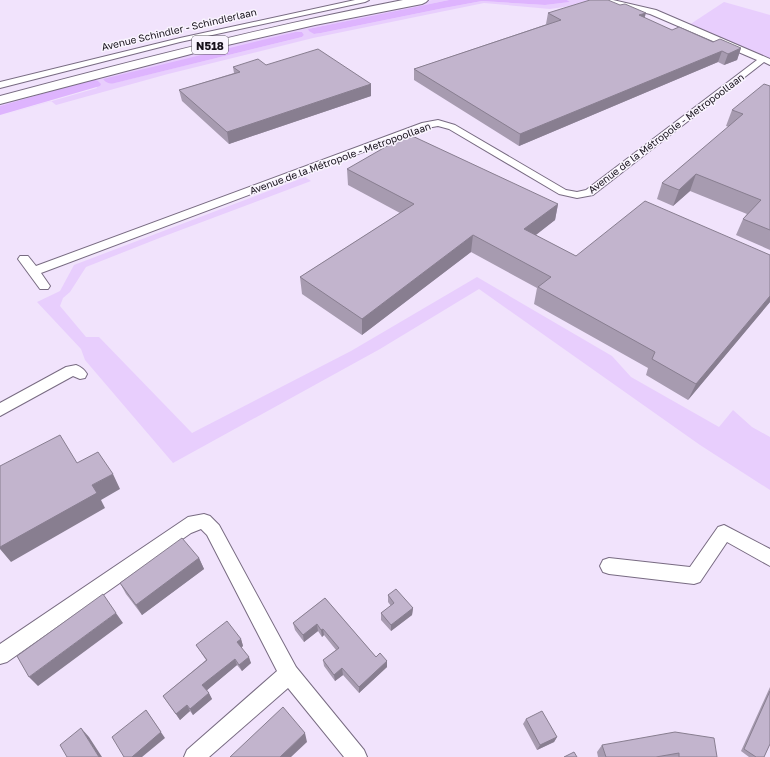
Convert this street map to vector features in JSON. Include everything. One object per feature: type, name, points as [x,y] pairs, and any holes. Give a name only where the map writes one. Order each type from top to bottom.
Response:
[{"type":"highway","name":"N518","points":[[0,100],[211,45],[303,24],[422,0]]},
{"type":"street","name":"Avenue Schindler - Schindlerlaan","points":[[0,85],[180,40],[365,0]]},
{"type":"street","points":[[604,0],[653,12],[767,60]]},
{"type":"street","points":[[613,0],[627,6]]},
{"type":"street","name":"Avenue de la Métropole - Metropoollaan","points":[[34,271],[425,125],[438,123],[452,127],[563,192],[577,195],[588,193],[767,60]]},
{"type":"street","points":[[24,259],[44,286]]},
{"type":"street","points":[[0,410],[71,371],[76,370],[80,374]]},
{"type":"street","points":[[0,655],[184,528],[194,522],[204,522],[213,530],[289,674],[357,757]]},
{"type":"street","points":[[609,566],[694,576],[724,532],[770,558]]},
{"type":"street","points":[[194,757],[289,674]]},
{"type":"shaded area","points":[[432,0],[449,0],[308,29],[314,34],[321,33],[482,1],[545,5],[570,2],[567,0],[601,0],[598,2],[550,9],[484,3],[313,38],[168,74],[56,105],[51,101],[97,88],[93,79],[0,106],[0,103],[181,55],[354,15]],"holes":[[[295,32],[302,32],[304,35],[302,37],[110,84]]]},
{"type":"shaded area","points":[[449,0],[567,0],[570,2],[545,5],[482,1],[321,33],[314,34],[308,29]]},
{"type":"shaded area","points":[[724,2],[770,15],[770,59],[689,25]]},
{"type":"shaded area","points":[[295,32],[302,32],[304,35],[302,37],[110,84],[103,79]]},
{"type":"shaded area","points":[[93,79],[101,84],[100,86],[0,115],[0,106]]},
{"type":"shaded area","points":[[305,177],[311,181],[86,267],[70,292],[63,298],[60,306],[86,337],[99,337],[192,433],[351,351],[477,277],[612,356],[631,377],[719,427],[733,410],[752,427],[770,437],[770,490],[700,445],[479,289],[380,349],[173,463],[85,360],[81,349],[37,302],[60,291],[74,265]]},
{"type":"building","points":[[590,0],[608,0],[620,5],[625,4],[646,13],[639,15],[672,30],[679,27],[713,42],[720,39],[741,48],[728,54],[722,51],[520,134],[414,69],[561,20],[548,13]]},
{"type":"building","points":[[318,49],[371,84],[227,132],[179,90],[240,72],[233,67],[258,59],[266,65]]},
{"type":"building","points":[[764,84],[770,86],[770,230],[743,219],[761,200],[696,174],[679,190],[662,183],[743,114],[732,110]]},
{"type":"building","points":[[408,134],[558,204],[524,229],[576,256],[645,201],[770,255],[770,296],[696,384],[652,359],[655,352],[538,287],[551,277],[473,235],[362,319],[300,277],[414,204],[347,169]]},
{"type":"building","points":[[60,435],[77,463],[98,452],[113,474],[92,485],[97,493],[0,547],[0,466]]},
{"type":"building","points":[[182,538],[199,558],[136,605],[120,583]]},
{"type":"building","points":[[396,589],[413,608],[391,625],[381,613],[394,603],[388,595]]},
{"type":"building","points":[[103,594],[116,613],[29,677],[17,656]]},
{"type":"building","points":[[325,598],[376,657],[380,653],[387,661],[359,687],[342,668],[334,675],[323,660],[339,648],[323,629],[321,630],[317,624],[303,635],[293,623]]},
{"type":"building","points":[[227,621],[241,639],[237,642],[249,657],[239,665],[235,659],[202,685],[209,693],[190,709],[187,705],[176,714],[163,696],[207,660],[196,645]]},
{"type":"building","points":[[770,691],[770,744],[764,757],[756,757],[744,749]]},
{"type":"building","points":[[283,707],[305,733],[280,757],[230,757]]},
{"type":"building","points":[[146,710],[161,732],[132,757],[124,757],[112,737]]},
{"type":"building","points":[[542,711],[557,737],[540,745],[526,719]]},
{"type":"building","points":[[81,728],[99,757],[67,757],[60,745]]},
{"type":"building","points":[[675,732],[714,738],[717,757],[679,757],[679,753],[656,757],[606,757],[602,745]]},
{"type":"building","points":[[574,752],[577,757],[564,757]]}]
